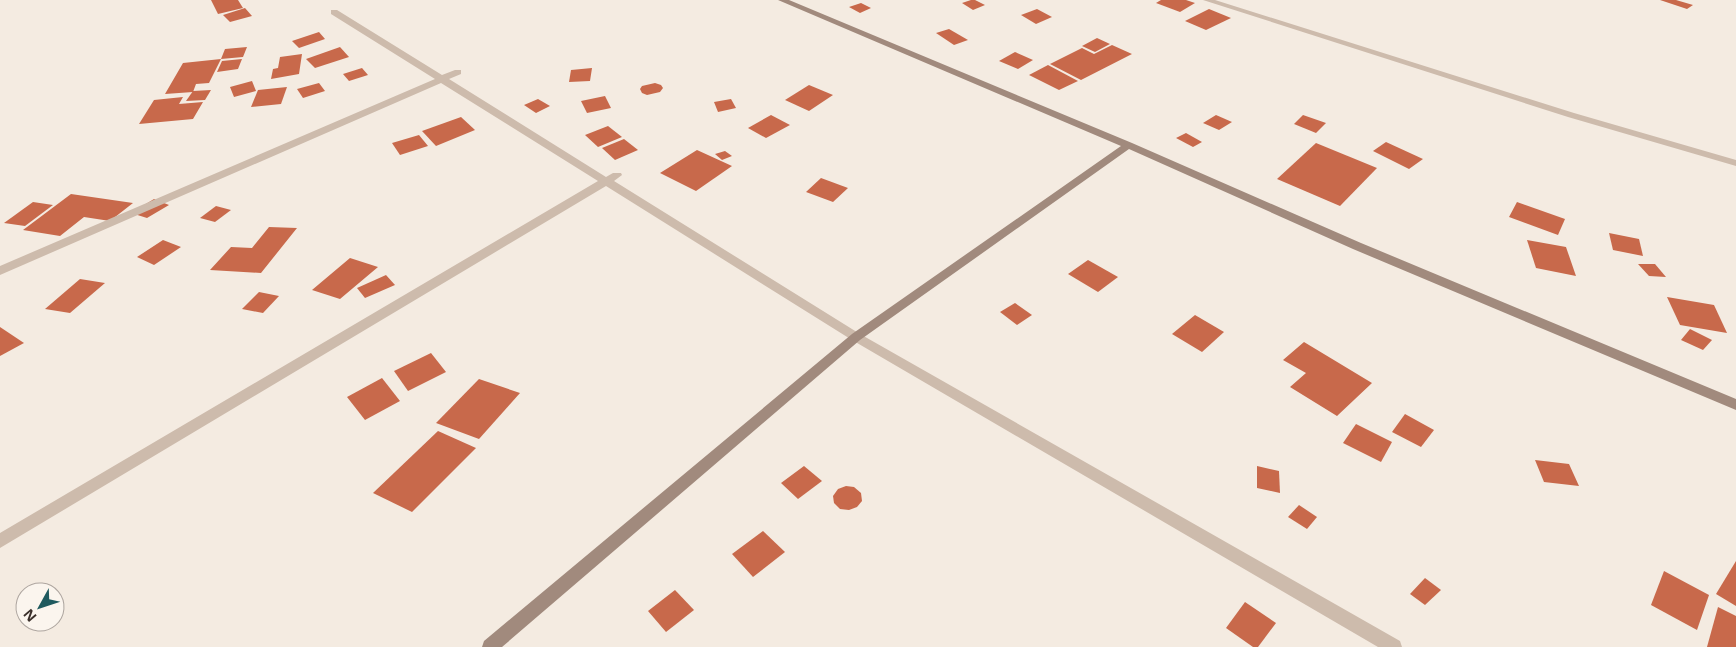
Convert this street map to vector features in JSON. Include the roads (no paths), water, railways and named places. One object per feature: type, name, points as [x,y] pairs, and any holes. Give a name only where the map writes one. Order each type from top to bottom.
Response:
[{"type":"street","points":[[782,0],[1128,145],[1357,246],[1736,405]]},
{"type":"street","points":[[1207,0],[1562,112],[1736,163]]},
{"type":"street","points":[[334,12],[856,336],[1394,647]]},
{"type":"street","points":[[0,271],[458,72]]},
{"type":"street","points":[[490,647],[856,336],[1128,145]]},
{"type":"street","points":[[0,541],[617,175]]}]
